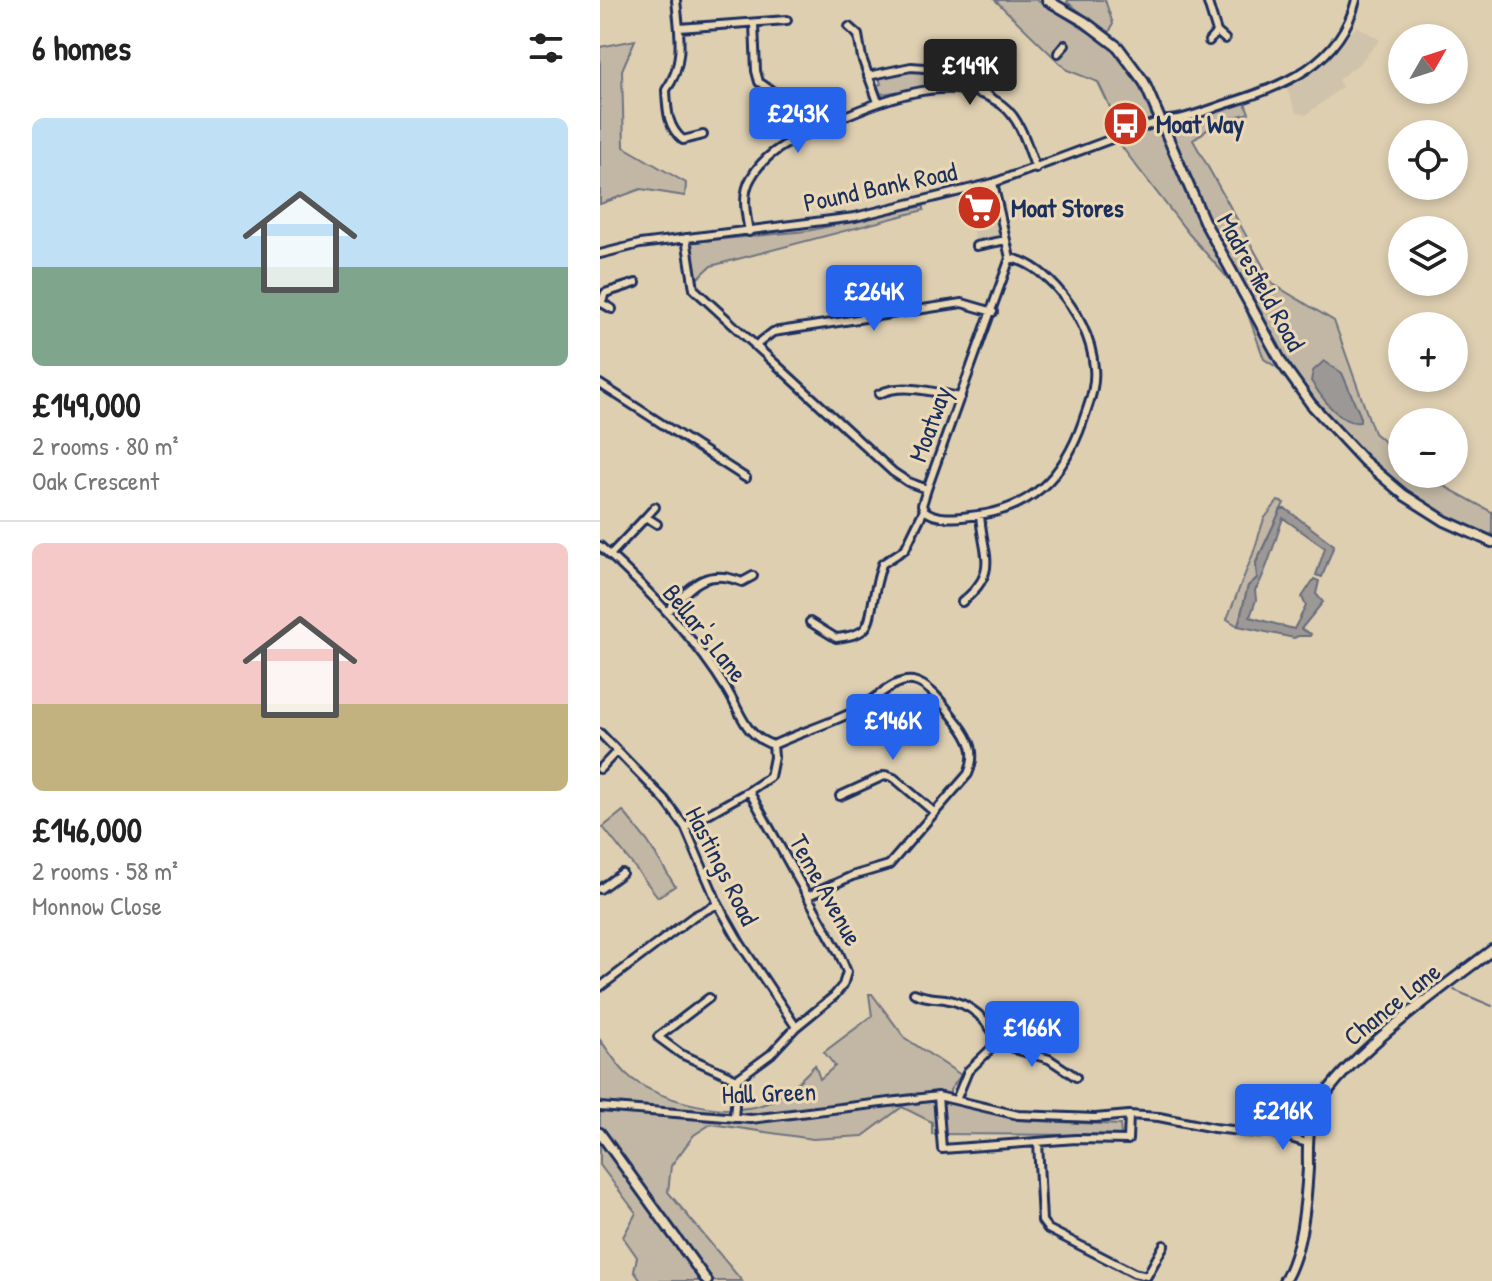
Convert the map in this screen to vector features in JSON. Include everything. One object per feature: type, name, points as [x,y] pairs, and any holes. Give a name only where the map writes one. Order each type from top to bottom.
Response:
[{"type":"street","points":[[676,0],[681,56],[666,90],[667,112],[674,132],[683,140],[703,135]]},
{"type":"street","points":[[1207,0],[1217,32],[1225,39]]},
{"type":"street","name":"Pound Bank Road","points":[[600,254],[640,244],[839,221],[993,183],[1160,121],[1189,116],[1265,93],[1285,84],[1321,57],[1349,25],[1356,0]]},
{"type":"street","name":"Madresfield Road","points":[[1054,2],[1118,47],[1144,82],[1204,221],[1283,365],[1311,404],[1364,461],[1404,495],[1445,521],[1492,542]]},
{"type":"street","points":[[679,28],[787,20]]},
{"type":"street","points":[[754,24],[759,82],[782,98]]},
{"type":"street","points":[[849,27],[858,35],[878,102]]},
{"type":"street","points":[[858,35],[867,30]]},
{"type":"street","points":[[1209,41],[1217,32]]},
{"type":"street","points":[[1058,53],[1065,45]]},
{"type":"street","points":[[868,76],[911,67],[938,69]]},
{"type":"street","points":[[948,71],[977,84],[1006,107],[1019,125],[1036,169]]},
{"type":"street","points":[[749,232],[745,202],[749,182],[762,161],[776,150],[878,102],[905,95],[943,89],[990,97]]},
{"type":"street","points":[[924,510],[935,516],[980,515],[1035,495],[1057,474],[1078,437],[1093,391],[1094,368],[1090,343],[1077,314],[1044,276],[1018,259],[1010,258],[993,183]]},
{"type":"street","points":[[686,238],[694,289],[893,472],[927,489]]},
{"type":"street","points":[[976,246],[1006,240]]},
{"type":"street","name":"Moatway","points":[[810,622],[836,638],[855,635],[867,626],[872,616],[882,564],[905,549],[924,510],[922,505],[927,489],[1010,258]]},
{"type":"street","points":[[612,309],[601,302],[605,293],[636,283]]},
{"type":"street","points":[[755,346],[773,332],[962,303],[993,312]]},
{"type":"street","points":[[600,384],[746,478]]},
{"type":"street","points":[[879,394],[889,389],[903,388],[961,397]]},
{"type":"street","points":[[610,555],[655,507]]},
{"type":"street","points":[[962,602],[982,584],[987,571],[980,515]]},
{"type":"street","points":[[646,517],[657,524]]},
{"type":"street","name":"Bellar's Lane","points":[[600,546],[667,612],[708,661],[752,735],[773,745]]},
{"type":"street","points":[[667,612],[695,583],[711,576],[726,575],[742,582]]},
{"type":"street","points":[[742,582],[753,576]]},
{"type":"street","points":[[742,582],[743,592]]},
{"type":"street","points":[[685,827],[770,777],[773,745],[860,708],[898,683],[914,681],[937,698],[969,739],[973,762],[968,774],[889,865],[852,876],[808,896]]},
{"type":"street","name":"Hastings Road","points":[[600,733],[665,800],[685,827],[718,904],[796,1027]]},
{"type":"street","points":[[600,769],[617,751]]},
{"type":"street","points":[[840,796],[886,775],[894,778],[934,812]]},
{"type":"street","name":"Teme Avenue","points":[[737,1079],[771,1054],[796,1027],[834,996],[843,985],[847,972],[749,791]]},
{"type":"street","points":[[600,889],[622,873]]},
{"type":"street","points":[[600,987],[694,916],[718,904]]},
{"type":"street","name":"Chance Lane","points":[[1284,1281],[1292,1268],[1298,1244],[1307,1184],[1307,1143],[1311,1117],[1326,1091],[1368,1048],[1492,950]]},
{"type":"street","points":[[914,993],[925,998],[968,1005],[985,1019],[999,1041],[1049,1059],[1076,1077]]},
{"type":"street","points":[[709,998],[658,1037],[681,1054],[737,1079],[734,1118]]},
{"type":"street","points":[[924,1008],[925,998]]},
{"type":"street","points":[[956,1100],[968,1071],[999,1041]]},
{"type":"street","points":[[938,1096],[942,1149],[1076,1139],[1128,1140],[1129,1115]]},
{"type":"street","name":"Hall Green","points":[[600,1107],[767,1118],[938,1096],[1018,1115],[1159,1117],[1242,1132],[1268,1131],[1311,1117]]},
{"type":"street","name":"Hall Green","points":[[1268,1131],[1307,1143]]},
{"type":"street","points":[[600,1133],[707,1281]]},
{"type":"street","points":[[1038,1142],[1042,1221],[1048,1229],[1134,1273],[1147,1276],[1164,1245]]},
{"type":"shaded area","points":[[995,0],[1037,0],[1117,50],[1143,91],[1157,132],[1245,103],[1249,113],[1218,122],[1193,140],[1273,284],[1334,321],[1374,433],[1388,445],[1388,477],[1364,456],[1298,381],[1264,359],[1240,292],[1189,234],[1118,142],[1125,139],[1098,82],[1067,70]]},
{"type":"shaded area","points":[[1105,0],[1113,24],[1109,33],[1067,2]]},
{"type":"shaded area","points":[[1357,26],[1380,40],[1360,63],[1338,80],[1342,87],[1306,115],[1296,112],[1287,89],[1335,53]]},
{"type":"shaded area","points":[[635,40],[622,70],[624,147],[686,183],[685,196],[641,189],[600,204],[600,47]]},
{"type":"shaded area","points":[[902,70],[941,74],[977,88],[942,85],[881,94],[877,85],[881,84],[879,76]]},
{"type":"shaded area","points":[[989,200],[1000,238],[976,244],[966,206]]},
{"type":"shaded area","points":[[924,206],[924,210],[711,266],[696,280],[691,242],[807,231]]},
{"type":"shaded area","points":[[1324,361],[1342,373],[1360,415],[1360,422],[1338,415],[1311,381],[1313,371]]},
{"type":"shaded area","points":[[1400,488],[1448,488],[1492,512],[1492,538],[1466,528],[1411,498]]},
{"type":"shaded area","points":[[1278,501],[1284,503],[1256,562],[1257,578],[1248,586],[1238,626],[1227,619],[1264,519]]},
{"type":"shaded area","points":[[1281,509],[1286,509],[1334,545],[1322,577],[1316,575],[1325,548],[1283,518],[1255,590],[1256,600],[1250,617],[1294,629],[1306,606],[1302,597],[1314,579],[1319,581],[1316,594],[1323,602],[1301,629],[1310,636],[1294,638],[1238,626],[1248,586],[1257,578],[1256,563]]},
{"type":"shaded area","points":[[623,811],[648,842],[675,886],[658,897],[603,827]]},
{"type":"shaded area","points":[[869,994],[905,1038],[961,1075],[950,1090],[950,1102],[1018,1120],[1120,1125],[1121,1135],[932,1134],[932,1122],[902,1107],[863,1136],[813,1139],[711,1124],[694,1135],[671,1166],[668,1192],[742,1281],[641,1281],[634,1271],[637,1257],[623,1237],[636,1213],[600,1165],[600,1040],[627,1074],[644,1087],[697,1105],[735,1109],[752,1107],[780,1096],[815,1065],[820,1079],[835,1066],[824,1052],[872,1016]]},
{"type":"waterway","points":[[1454,990],[1492,1006]]},
{"type":"place","name":"Moat Way","points":[[1125,124]]},
{"type":"place","name":"Moat Stores","points":[[980,208]]}]
